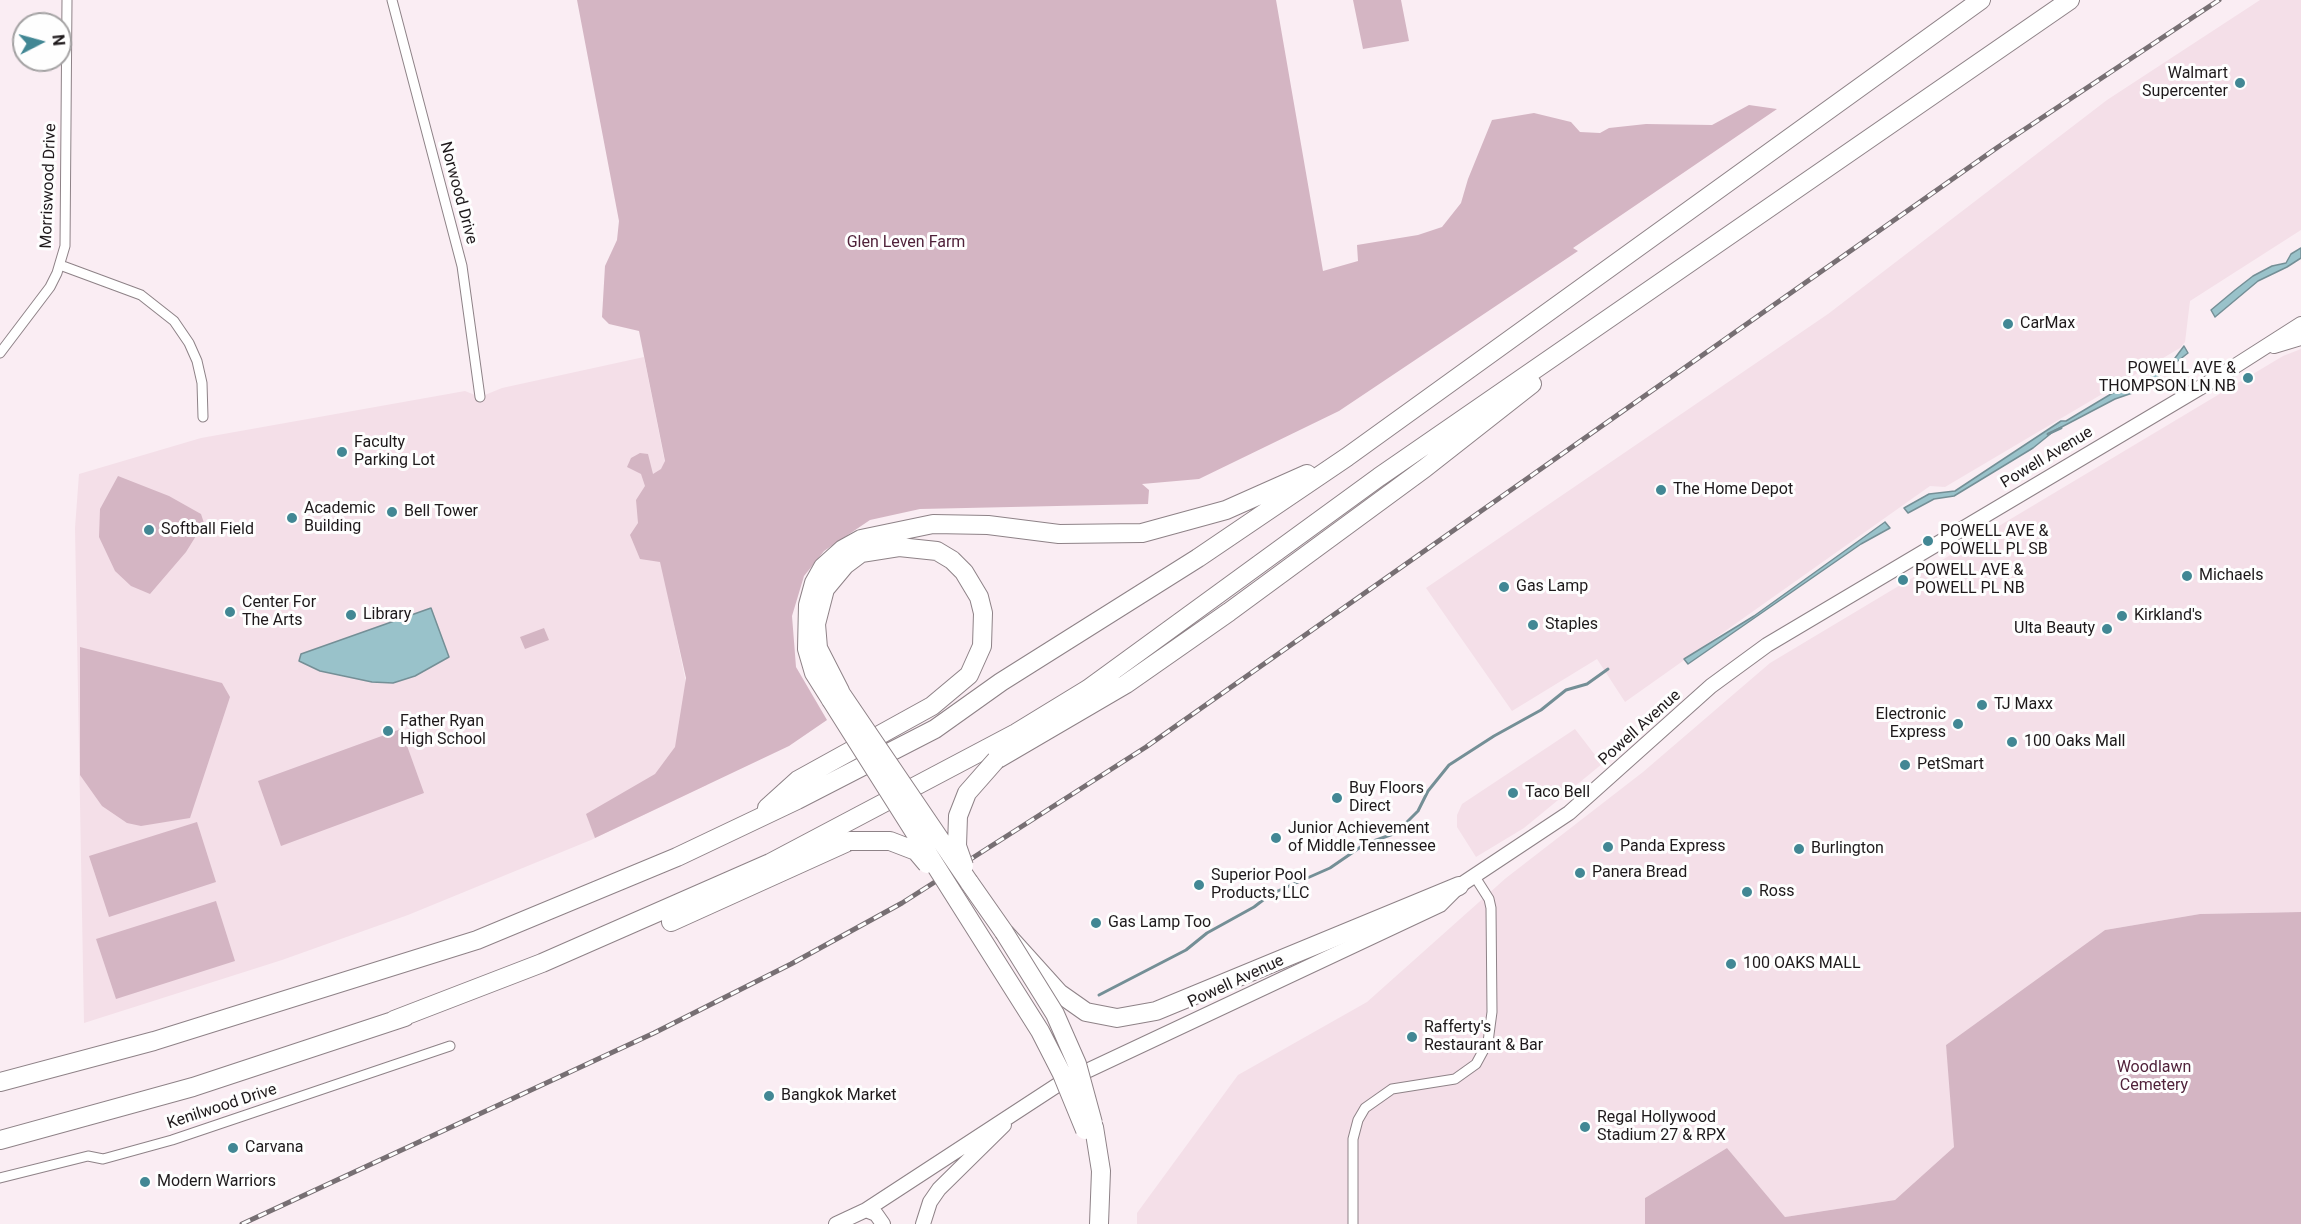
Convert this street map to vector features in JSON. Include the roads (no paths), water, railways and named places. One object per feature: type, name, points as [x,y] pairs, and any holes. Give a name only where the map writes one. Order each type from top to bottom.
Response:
[{"type":"highway","points":[[0,1082],[154,1041],[477,940],[601,890],[752,822],[934,729],[1001,682],[1198,558],[1347,457],[1981,0]]},
{"type":"highway","points":[[394,1020],[542,963],[760,868],[1016,733],[1088,689],[1378,477],[2070,0]]},
{"type":"highway","points":[[969,882],[957,846],[958,816],[967,793],[996,760],[1126,684],[1237,606],[1425,468],[1678,270]]},
{"type":"highway","points":[[1099,1224],[1101,1171],[1089,1129],[1077,1064],[1055,1014],[1004,932],[969,882],[835,696],[814,673],[807,649],[808,605],[814,583],[823,567],[843,549],[861,539],[933,524],[988,525],[1059,534],[1142,533],[1226,510],[1347,457]]},
{"type":"highway","points":[[752,822],[798,780],[932,706],[969,675],[982,646],[983,613],[979,597],[964,572],[952,560],[936,551],[899,546],[861,553],[845,565],[825,589],[816,624],[818,648],[835,696],[952,892],[1040,1031],[1089,1129],[1090,1224]]},
{"type":"highway","points":[[0,1140],[193,1087],[569,963],[714,904],[850,841],[890,841],[916,851],[952,892]]},
{"type":"highway","points":[[1004,932],[1065,999],[1086,1012],[1117,1018],[1156,1011],[1467,881]]},
{"type":"main road","name":"Powell Avenue","points":[[836,1224],[866,1210],[1027,1102],[1124,1052],[1440,905],[1467,881],[1569,813],[1711,686],[1767,645],[2266,348],[2301,324]]},
{"type":"main road","points":[[2266,348],[2301,338]]},
{"type":"main road","points":[[923,1224],[930,1202],[944,1182],[1027,1102]]},
{"type":"main road","points":[[866,1210],[871,1224]]},
{"type":"main road","points":[[866,1210],[876,1214],[882,1224]]},
{"type":"street","name":"Morriswood Drive","points":[[0,353],[45,294],[60,265],[66,231],[66,0]]},
{"type":"street","name":"Norwood Drive","points":[[392,0],[462,268],[480,397]]},
{"type":"street","points":[[60,265],[141,295],[174,321],[189,343],[197,361],[202,383],[203,417]]},
{"type":"street","points":[[1353,1224],[1353,1139],[1358,1120],[1365,1108],[1392,1089],[1455,1079],[1476,1064],[1488,1042],[1492,1012],[1491,908],[1489,899],[1467,881]]},
{"type":"street","name":"Kenilwood Drive","points":[[0,1179],[88,1156],[103,1159],[172,1140],[450,1046]]},
{"type":"water","points":[[2301,248],[2301,258],[2258,281],[2215,317],[2211,310],[2235,290],[2253,276],[2272,266],[2286,263],[2291,254]]},
{"type":"water","points":[[2184,346],[2188,353],[2141,390],[2115,399],[2054,431],[2033,448],[1954,496],[1934,499],[1908,513],[1904,508],[1929,494],[1955,491],[2061,421],[2066,421],[2111,394],[2147,379],[2175,358]]},
{"type":"water","points":[[1885,522],[1890,528],[1861,544],[1688,664],[1684,659],[1754,616]]},
{"type":"water","points":[[431,608],[449,657],[415,676],[393,683],[372,682],[320,671],[299,661],[301,654]]},
{"type":"waterway","points":[[2048,434],[2061,428]]},
{"type":"waterway","points":[[1099,995],[1186,950],[1207,933],[1254,907],[1271,894],[1330,868],[1365,844],[1396,833],[1418,811],[1428,791],[1449,765],[1494,736],[1541,710],[1566,690],[1587,684],[1608,669]]},
{"type":"railway","points":[[242,1224],[654,1033],[791,964],[902,903],[1146,747],[1998,147],[2219,0]]},
{"type":"place","name":"Walmart Supercenter","points":[[2240,83]]},
{"type":"place","name":"CarMax","points":[[2008,324]]},
{"type":"place","name":"POWELL AVE & THOMPSON LN NB","points":[[2248,378]]},
{"type":"place","name":"Faculty Parking Lot","points":[[342,452]]},
{"type":"place","name":"The Home Depot","points":[[1661,490]]},
{"type":"place","name":"Bell Tower","points":[[392,512]]},
{"type":"place","name":"Academic Building","points":[[292,518]]},
{"type":"place","name":"Softball Field","points":[[149,530]]},
{"type":"place","name":"POWELL AVE & POWELL PL SB","points":[[1928,541]]},
{"type":"place","name":"Michaels","points":[[2187,576]]},
{"type":"place","name":"POWELL AVE & POWELL PL NB","points":[[1903,580]]},
{"type":"place","name":"Gas Lamp","points":[[1504,587]]},
{"type":"place","name":"Center For The Arts","points":[[230,612]]},
{"type":"place","name":"Library","points":[[351,615]]},
{"type":"place","name":"Kirkland's","points":[[2122,616]]},
{"type":"place","name":"Staples","points":[[1533,625]]},
{"type":"place","name":"Ulta Beauty","points":[[2107,629]]},
{"type":"place","name":"TJ Maxx","points":[[1982,705]]},
{"type":"place","name":"Electronic Express","points":[[1958,724]]},
{"type":"place","name":"Father Ryan High School","points":[[388,731]]},
{"type":"place","name":"100 Oaks Mall","points":[[2012,742]]},
{"type":"place","name":"PetSmart","points":[[1905,765]]},
{"type":"place","name":"Taco Bell","points":[[1513,793]]},
{"type":"place","name":"Buy Floors Direct","points":[[1337,798]]},
{"type":"place","name":"Junior Achievement of Middle Tennessee","points":[[1276,838]]},
{"type":"place","name":"Panda Express","points":[[1608,847]]},
{"type":"place","name":"Burlington","points":[[1799,849]]},
{"type":"place","name":"Panera Bread","points":[[1580,873]]},
{"type":"place","name":"Superior Pool Products, LLC","points":[[1199,885]]},
{"type":"place","name":"Ross","points":[[1747,892]]},
{"type":"place","name":"Gas Lamp Too","points":[[1096,923]]},
{"type":"place","name":"100 OAKS MALL","points":[[1731,964]]},
{"type":"place","name":"Rafferty's Restaurant & Bar","points":[[1412,1037]]},
{"type":"place","name":"Bangkok Market","points":[[769,1096]]},
{"type":"place","name":"Regal Hollywood Stadium 27 & RPX","points":[[1585,1127]]},
{"type":"place","name":"Carvana","points":[[233,1148]]},
{"type":"place","name":"Modern Warriors","points":[[145,1182]]},
{"type":"park label","name":"Glen Leven Farm","points":[[906,243]]},
{"type":"park label","name":"Woodlawn Cemetery","points":[[2154,1077]]}]
